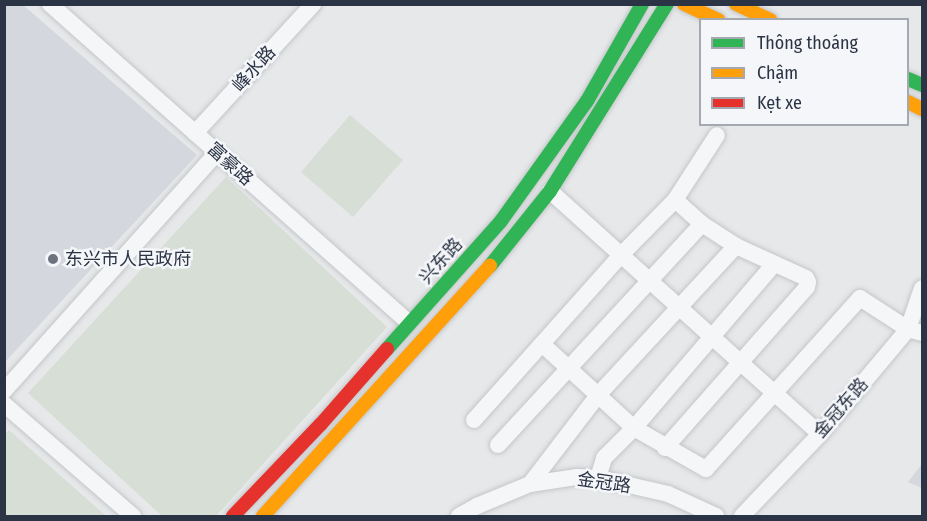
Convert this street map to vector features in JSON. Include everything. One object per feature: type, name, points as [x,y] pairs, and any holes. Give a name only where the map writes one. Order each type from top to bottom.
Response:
[{"type":"main road","name":"兴东路","points":[[233,516],[321,424],[501,221],[587,101],[642,4]]},
{"type":"main road","points":[[263,516],[487,270],[550,191],[667,4]]},
{"type":"main road","points":[[684,4],[714,18]]},
{"type":"main road","points":[[736,4],[766,18]]},
{"type":"street","name":"富豪路","points":[[50,4],[409,323]]},
{"type":"street","name":"峰水路","points":[[195,134],[313,4]]},
{"type":"street","points":[[474,420],[621,255],[675,200],[717,135]]},
{"type":"street","points":[[4,391],[217,153]]},
{"type":"street","points":[[550,191],[820,434]]},
{"type":"street","points":[[665,448],[807,286],[806,278],[736,246],[702,224],[675,200]]},
{"type":"street","points":[[498,445],[702,224]]},
{"type":"street","points":[[530,484],[598,395],[736,246]]},
{"type":"street","points":[[598,478],[604,458],[634,428],[774,264]]},
{"type":"street","name":"金冠东路","points":[[742,516],[915,331],[922,288]]},
{"type":"street","points":[[543,344],[634,428],[665,448],[706,469],[860,298],[915,331]]},
{"type":"street","points":[[7,410],[133,516]]},
{"type":"street","name":"金冠路","points":[[459,516],[530,484],[554,479],[598,478],[668,494],[716,516]]},
{"type":"shaded area","name":"东兴市人民政府","points":[[5,4],[23,5],[197,155],[5,362]]},
{"type":"shaded area","points":[[350,115],[403,160],[353,217],[301,172]]},
{"type":"shaded area","points":[[226,177],[387,327],[216,516],[162,516],[28,393]]},
{"type":"shaded area","points":[[9,430],[106,516],[5,516],[5,434]]},
{"type":"shaded area","points":[[922,464],[922,488],[908,482]]},
{"type":"traffic: fast","points":[[387,349],[501,221],[587,101],[642,4]]},
{"type":"traffic: fast","points":[[490,266],[550,191],[667,4]]},
{"type":"traffic: fast","points":[[909,79],[922,85]]},
{"type":"traffic: slow","points":[[684,4],[714,18]]},
{"type":"traffic: slow","points":[[736,4],[766,18]]},
{"type":"traffic: slow","points":[[909,102],[922,109]]},
{"type":"traffic: slow","points":[[263,516],[490,266]]},
{"type":"traffic: jam","points":[[233,516],[321,424],[387,349]]},
{"type":"place","name":"东兴市人民政府","points":[[53,259]]}]
